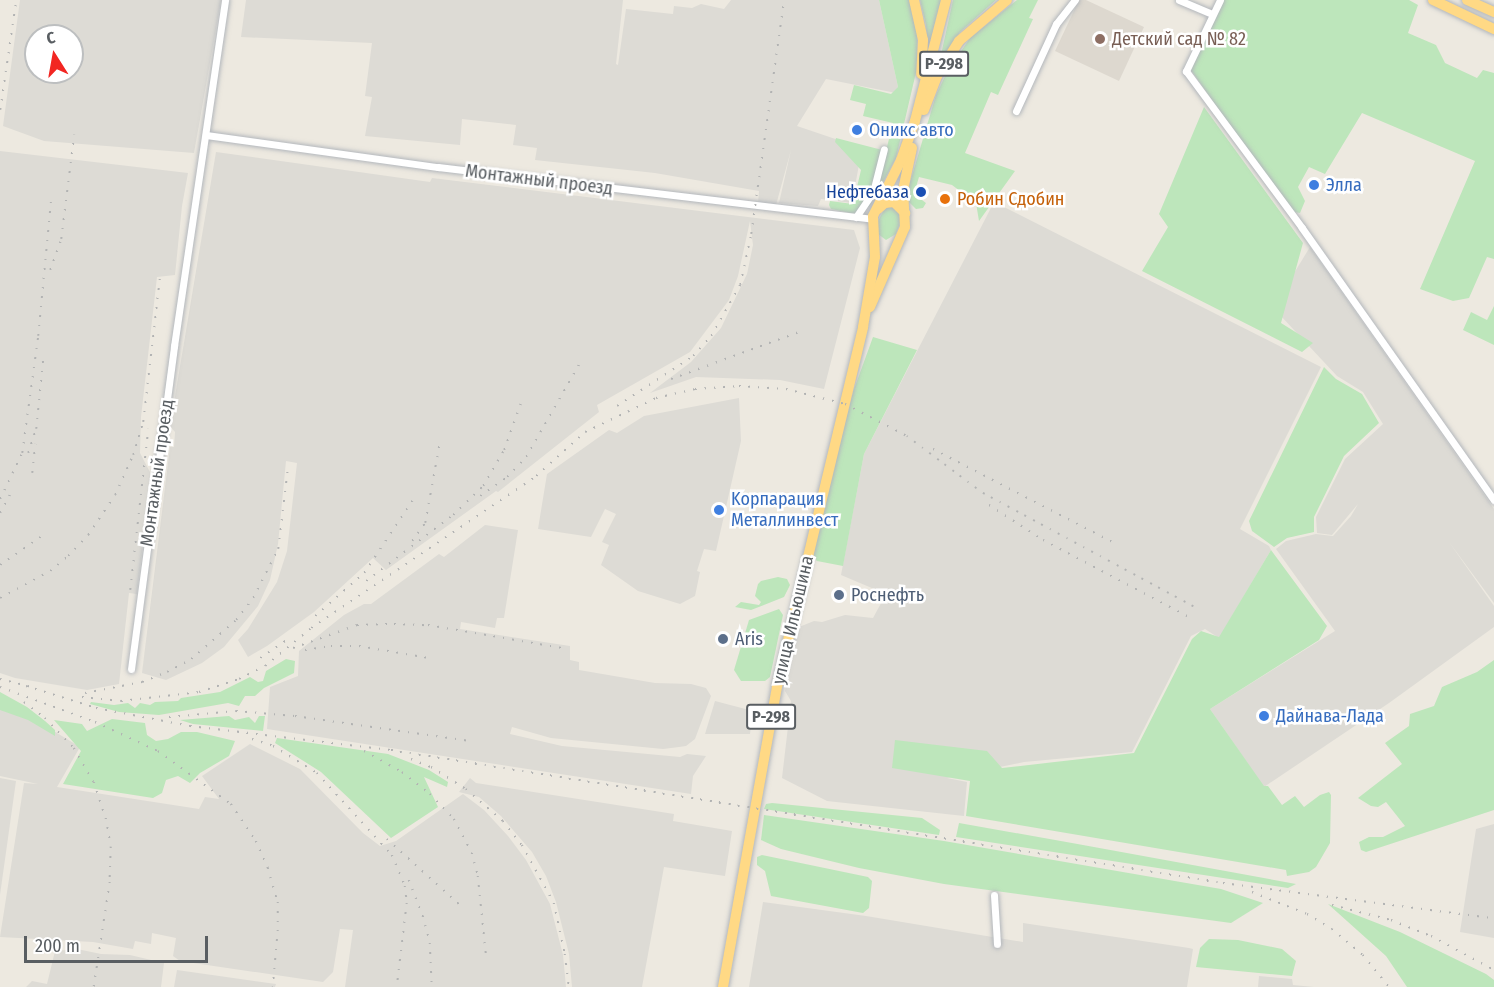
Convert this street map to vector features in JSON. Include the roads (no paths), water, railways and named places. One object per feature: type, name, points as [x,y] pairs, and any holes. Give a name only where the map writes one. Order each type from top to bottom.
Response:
[{"type":"highway","points":[[909,147],[922,60],[921,30],[914,0]]},
{"type":"highway","name":"Р-298","points":[[909,147],[948,0]]},
{"type":"highway","name":"Р-298","points":[[863,327],[875,257],[873,219],[905,159],[932,86],[946,61],[966,34],[1006,0]]},
{"type":"highway","points":[[1433,0],[1494,29]]},
{"type":"highway","points":[[1467,0],[1494,12]]},
{"type":"highway","name":"Р-298","points":[[863,327],[876,290],[902,234],[905,214],[903,190],[905,159]]},
{"type":"highway","points":[[902,234],[894,243],[884,245],[876,238],[873,219],[890,202],[898,204],[905,214]]},
{"type":"highway","name":"улица Ильюшина","points":[[723,987],[777,686],[863,327]]},
{"type":"street","name":"Монтажный проезд","points":[[131,669],[172,357],[225,0]]},
{"type":"street","points":[[1016,111],[1056,24],[1075,0]]},
{"type":"street","points":[[1179,0],[1212,14]]},
{"type":"street","points":[[1220,0],[1186,71],[1302,228],[1494,500]]},
{"type":"street","name":"Монтажный проезд","points":[[206,135],[478,172],[873,219]]},
{"type":"street","points":[[856,217],[873,192],[884,149]]},
{"type":"street","points":[[994,895],[997,944]]},
{"type":"railway","points":[[0,110],[16,0]]},
{"type":"railway","points":[[617,406],[693,356],[711,336],[740,285],[751,234],[784,0]]},
{"type":"railway","points":[[50,270],[61,239],[74,135]]},
{"type":"railway","points":[[0,499],[22,453],[38,336],[51,198]]},
{"type":"railway","points":[[0,598],[50,571],[68,556],[88,535],[115,495],[133,455],[143,422],[160,274]]},
{"type":"railway","points":[[671,379],[804,330]]},
{"type":"railway","points":[[28,453],[36,429],[43,359]]},
{"type":"railway","points":[[480,496],[507,477],[526,457],[581,361]]},
{"type":"railway","points":[[311,628],[536,476],[585,432],[656,398],[695,389],[739,386],[786,389],[845,404],[907,436],[983,493],[1197,608]]},
{"type":"railway","points":[[366,581],[453,515],[483,486],[504,450],[523,397]]},
{"type":"railway","points":[[130,590],[148,429]]},
{"type":"railway","points":[[32,473],[35,444]]},
{"type":"railway","points":[[412,541],[425,523],[439,446]]},
{"type":"railway","points":[[933,449],[1118,545]]},
{"type":"railway","points":[[85,693],[142,682],[167,672],[191,659],[236,620],[253,598],[278,549],[288,465]]},
{"type":"railway","points":[[0,513],[11,492]]},
{"type":"railway","points":[[315,616],[364,573],[416,495]]},
{"type":"railway","points":[[989,505],[1043,540],[1191,618]]},
{"type":"railway","points":[[0,565],[46,533]]},
{"type":"railway","points":[[82,697],[121,701],[199,692],[239,679],[265,666],[316,624]]},
{"type":"railway","points":[[293,648],[357,625],[394,624],[428,625],[562,648]]},
{"type":"railway","points":[[260,658],[288,639]]},
{"type":"railway","points":[[305,650],[331,646],[359,646],[429,658]]},
{"type":"railway","points":[[0,679],[35,688]]},
{"type":"railway","points":[[26,686],[96,708],[190,726],[391,750],[1223,883],[1494,918]]},
{"type":"railway","points":[[0,687],[95,722],[158,751],[231,804],[256,841],[268,868],[278,902],[273,987]]},
{"type":"railway","points":[[24,702],[45,718],[74,748],[94,782],[106,818],[111,847],[110,882],[94,987]]},
{"type":"railway","points":[[169,717],[236,711],[295,716],[470,741]]},
{"type":"railway","points":[[252,739],[273,746],[317,773],[392,855],[405,886],[407,903],[397,987]]},
{"type":"railway","points":[[364,751],[402,772],[430,794],[454,819],[472,853],[478,876],[486,954]]},
{"type":"railway","points":[[411,759],[431,767],[466,789],[503,821],[522,845],[554,903],[565,954],[569,987]]},
{"type":"railway","points":[[387,839],[459,904]]},
{"type":"railway","points":[[409,880],[423,916],[430,943],[432,987]]},
{"type":"railway","points":[[1252,892],[1307,914],[1332,929],[1363,955],[1389,987]]},
{"type":"railway","points":[[1332,905],[1391,920],[1431,936],[1494,970]]},
{"type":"place","name":"Детский сад № 82","points":[[1100,39]]},
{"type":"place","name":"Оникс авто","points":[[857,130]]},
{"type":"place","name":"Элла","points":[[1314,185]]},
{"type":"place","name":"Нефтебаза","points":[[921,192]]},
{"type":"place","name":"Робин Сдобин","points":[[945,199]]},
{"type":"place","name":"Kорпарация Металлинвест","points":[[719,510]]},
{"type":"place","name":"Роснефть","points":[[839,595]]},
{"type":"place","name":"Aris","points":[[723,639]]},
{"type":"place","name":"Дайнава-Лада","points":[[1264,716]]}]
